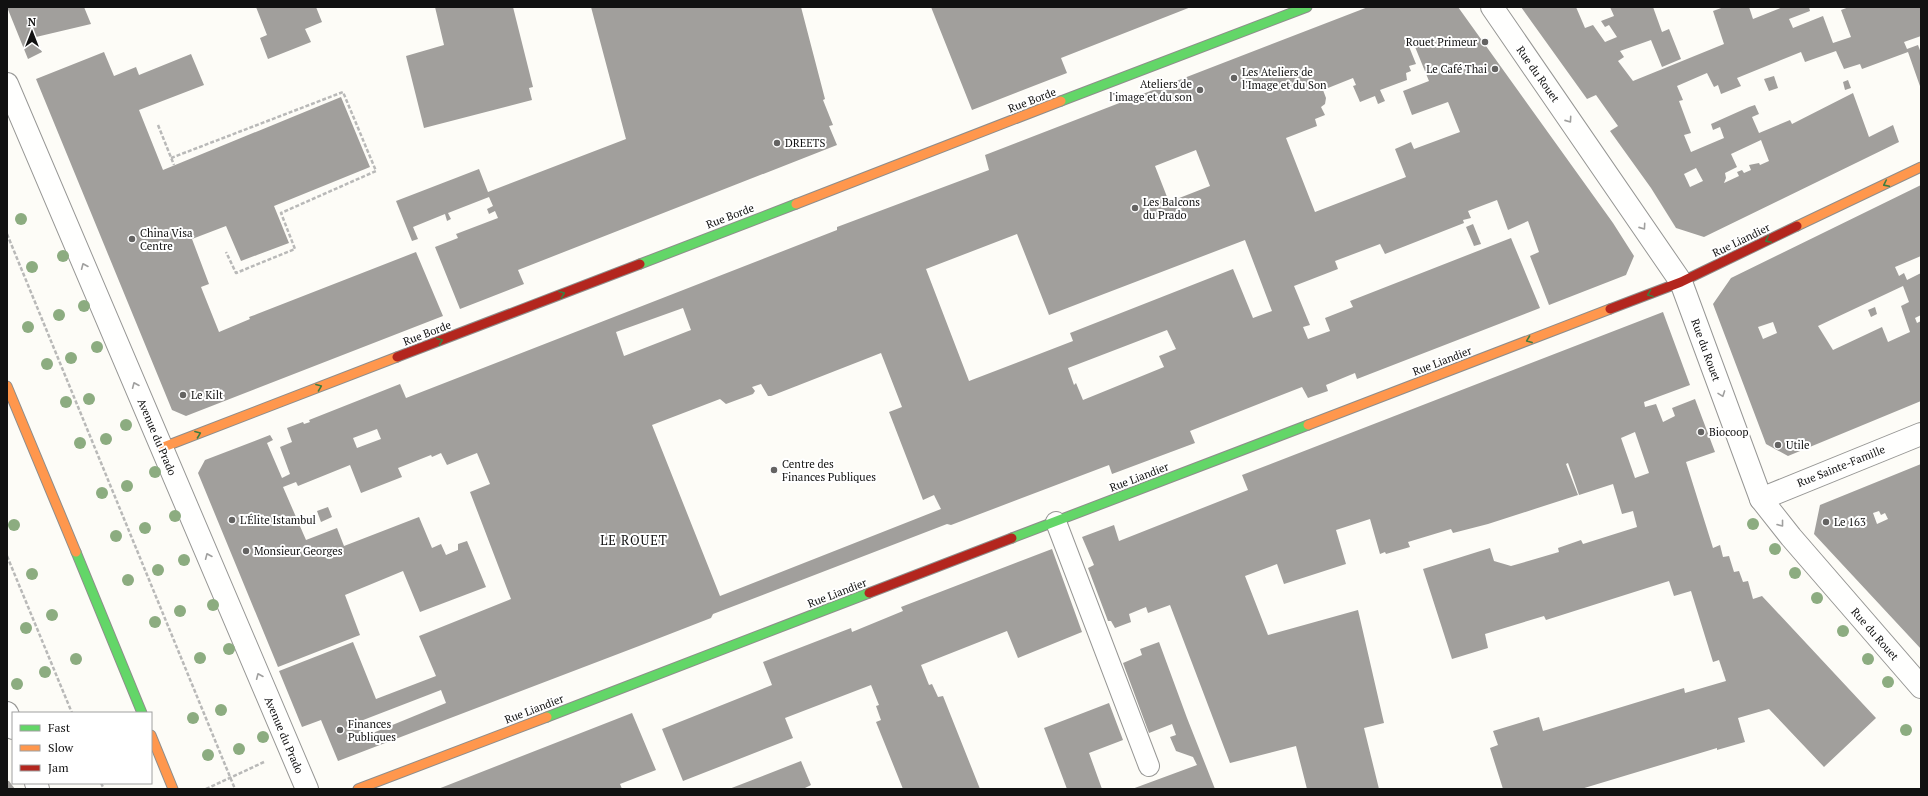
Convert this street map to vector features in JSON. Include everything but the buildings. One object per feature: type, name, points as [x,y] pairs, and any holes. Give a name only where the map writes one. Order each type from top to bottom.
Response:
[{"type":"street","name":"Rue Borde","points":[[161,448],[1307,7]]},
{"type":"street","name":"Rue du Rouet","points":[[1492,7],[1681,282],[1761,499],[1791,537],[1921,687]]},
{"type":"street","name":"Avenue du Prado","points":[[7,84],[307,789]]},
{"type":"street","name":"Rue Liandier","points":[[358,789],[1681,282],[1921,168]]},
{"type":"street","points":[[7,386],[142,712]]},
{"type":"street","name":"Rue Sainte-Famille","points":[[1761,499],[1921,434]]},
{"type":"street","points":[[7,713],[12,726]]},
{"type":"street","points":[[152,737],[173,789]]},
{"type":"lane","points":[[1056,522],[1149,766]]},
{"type":"path","points":[[171,158],[343,92],[376,171],[281,213],[295,249],[236,273],[226,252]]},
{"type":"path","points":[[158,125],[174,165]]},
{"type":"path","points":[[7,234],[235,789]]},
{"type":"path","points":[[7,556],[72,712]]},
{"type":"path","points":[[206,789],[290,750]]},
{"type":"traffic: fast","points":[[1061,101],[1307,7]]},
{"type":"traffic: fast","points":[[640,264],[796,204]]},
{"type":"traffic: fast","points":[[1012,538],[1308,425]]},
{"type":"traffic: fast","points":[[76,552],[142,712]]},
{"type":"traffic: fast","points":[[547,717],[869,593]]},
{"type":"traffic: slow","points":[[796,204],[1061,101]]},
{"type":"traffic: slow","points":[[1797,226],[1921,167]]},
{"type":"traffic: slow","points":[[1308,425],[1610,309]]},
{"type":"traffic: slow","points":[[161,448],[397,357]]},
{"type":"traffic: slow","points":[[7,386],[76,552]]},
{"type":"traffic: slow","points":[[358,789],[547,717]]},
{"type":"traffic: slow","points":[[152,737],[173,789]]},
{"type":"traffic: jam","points":[[1610,309],[1681,282],[1797,226]]},
{"type":"traffic: jam","points":[[397,357],[640,264]]},
{"type":"traffic: jam","points":[[869,593],[1012,538]]},
{"type":"place","name":"Rouet Primeur","points":[[1485,42]]},
{"type":"place","name":"Le Café Thai","points":[[1495,69]]},
{"type":"place","name":"Les Ateliers de l'Image et du Son","points":[[1234,78]]},
{"type":"place","name":"Ateliers de l'image et du son","points":[[1200,90]]},
{"type":"place","name":"DREETS","points":[[777,143]]},
{"type":"place","name":"Les Balcons du Prado","points":[[1135,208]]},
{"type":"place","name":"China Visa Centre","points":[[132,239]]},
{"type":"place","name":"Le Kilt","points":[[183,395]]},
{"type":"place","name":"Biocoop","points":[[1701,432]]},
{"type":"place","name":"Utile","points":[[1778,445]]},
{"type":"place","name":"Centre des Finances Publiques","points":[[774,470]]},
{"type":"place","name":"L'Élite Istambul","points":[[232,520]]},
{"type":"place","name":"Le 163","points":[[1826,522]]},
{"type":"place","name":"Monsieur Georges","points":[[246,551]]},
{"type":"place","name":"Finances Publiques","points":[[340,730]]},
{"type":"district","name":"LE ROUET","points":[[634,540]]}]
